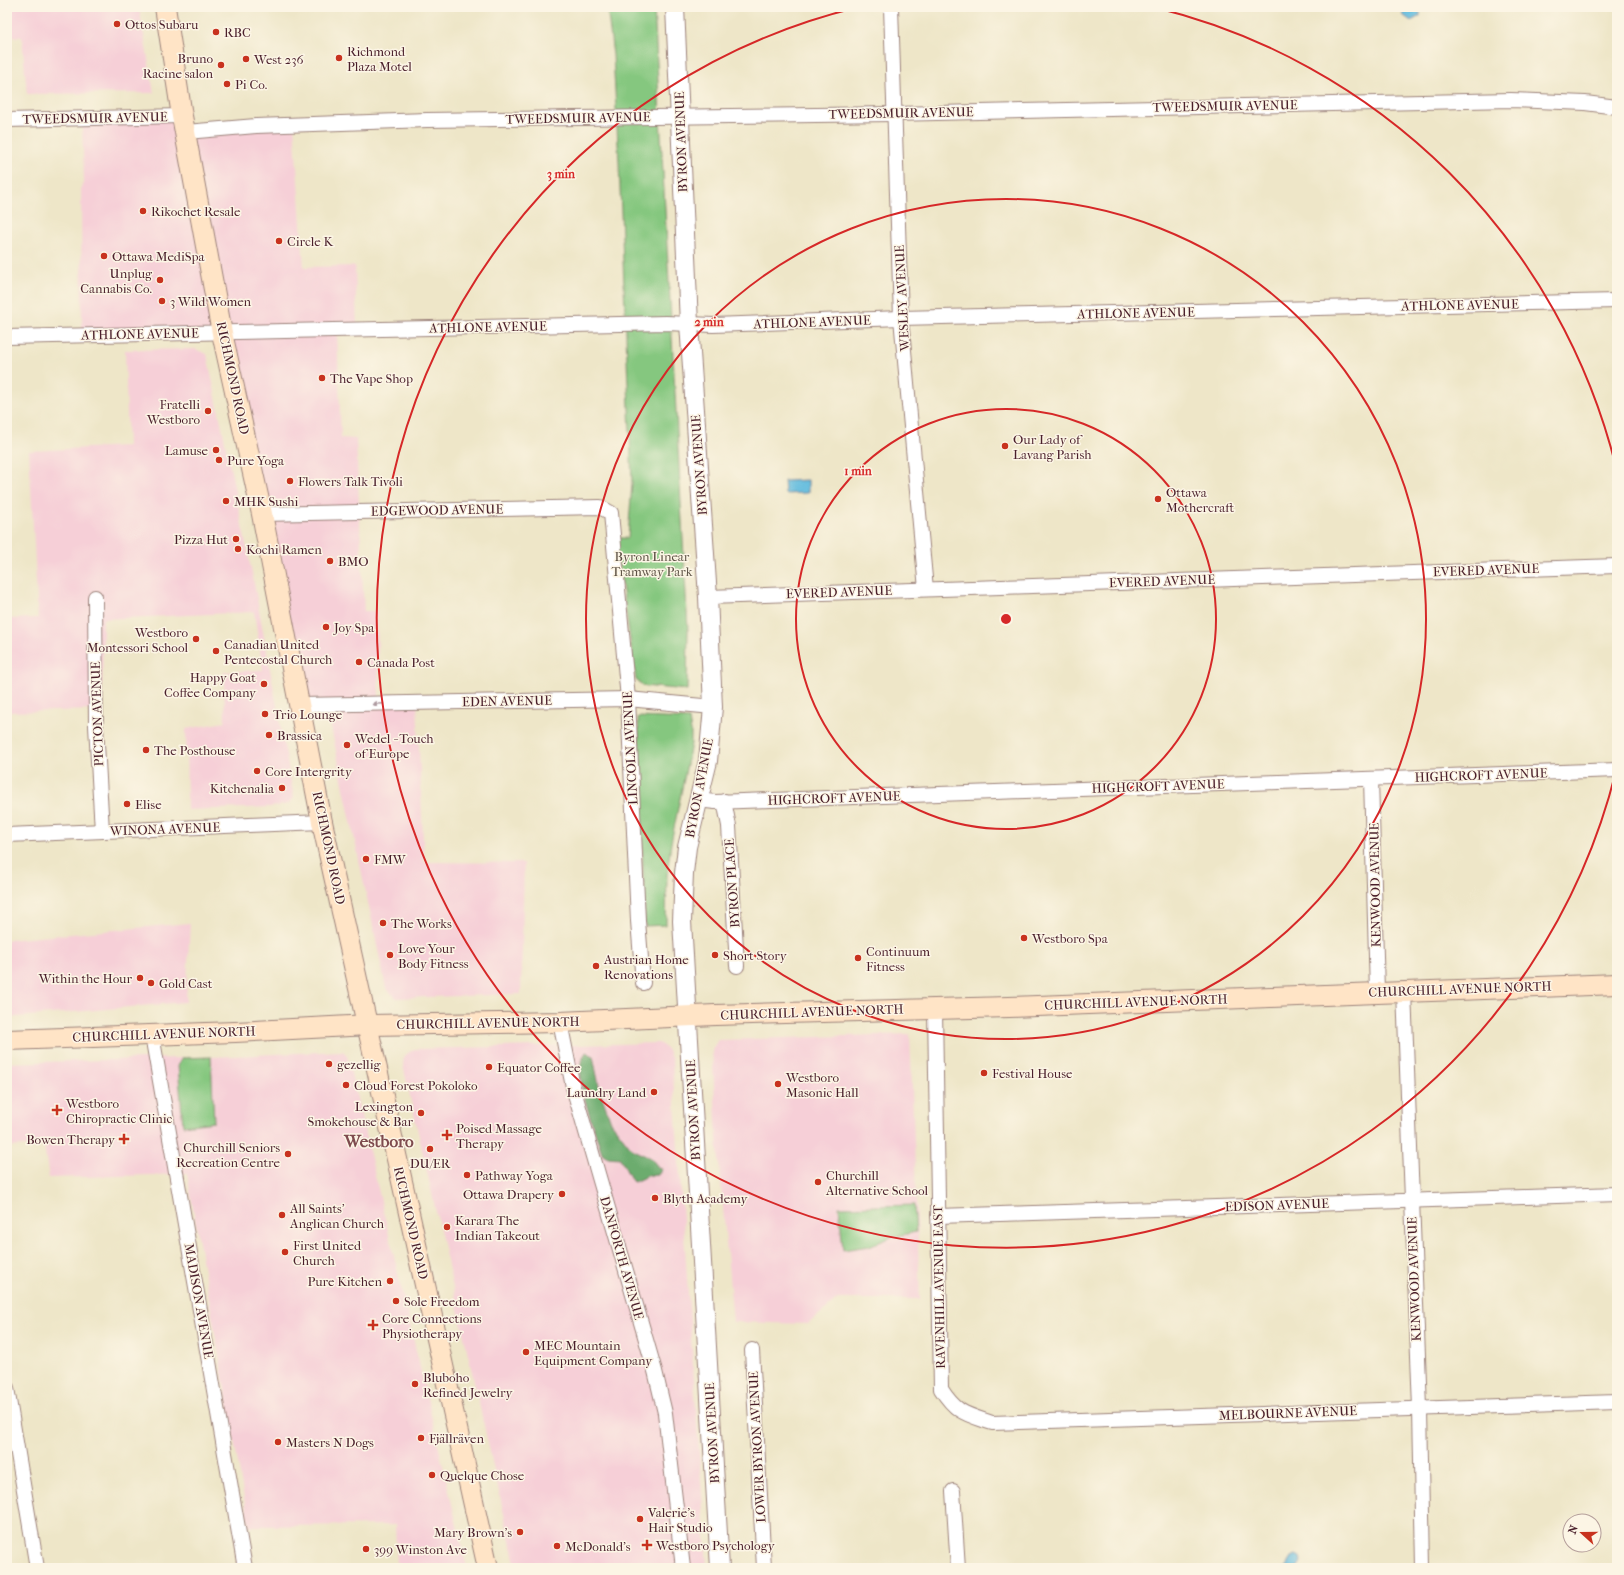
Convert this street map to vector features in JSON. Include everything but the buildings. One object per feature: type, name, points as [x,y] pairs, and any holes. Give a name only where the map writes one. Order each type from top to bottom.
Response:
[{"type":"main road","name":"RICHMOND ROAD","points":[[165,7],[184,124],[222,332],[262,514],[322,822],[369,1025],[386,1113],[488,1568]]},
{"type":"main road","name":"CHURCHILL AVENUE NORTH","points":[[7,1040],[369,1025],[560,1022],[1617,984]]},
{"type":"street","name":"BYRON AVENUE","points":[[675,7],[689,324],[708,597],[713,707],[708,761],[693,817],[684,873],[682,921],[720,1568]]},
{"type":"street","name":"WESLEY AVENUE","points":[[891,7],[902,318],[926,589]]},
{"type":"street","name":"TWEEDSMUIR AVENUE","points":[[7,120],[256,126],[427,120],[894,114],[1511,100],[1585,103],[1617,107]]},
{"type":"street","name":"ATHLONE AVENUE","points":[[7,337],[666,323],[713,325],[902,318],[1617,301]]},
{"type":"street","name":"EDGEWOOD AVENUE","points":[[262,514],[600,507],[611,513]]},
{"type":"street","name":"LINCOLN AVENUE","points":[[611,513],[628,699],[638,921],[643,983]]},
{"type":"street","name":"EVERED AVENUE","points":[[708,597],[1617,566]]},
{"type":"street","name":"PICTON AVENUE","points":[[95,597],[96,726],[102,831]]},
{"type":"street","name":"EDEN AVENUE","points":[[300,705],[628,699],[713,707]]},
{"type":"street","name":"HIGHCROFT AVENUE","points":[[698,800],[724,801],[1617,770]]},
{"type":"street","name":"KENWOOD AVENUE","points":[[1371,779],[1377,992]]},
{"type":"street","name":"BYRON PLACE","points":[[724,801],[729,826],[737,966]]},
{"type":"street","name":"WINONA AVENUE","points":[[7,835],[322,822]]},
{"type":"street","name":"KENWOOD AVENUE","points":[[1404,991],[1420,1408],[1423,1568]]},
{"type":"street","name":"RAVENHILL AVENUE EAST","points":[[935,1009],[941,1389],[950,1403],[961,1413]]},
{"type":"street","name":"DANFORTH AVENUE","points":[[560,1022],[573,1087],[655,1371],[665,1413],[683,1568]]},
{"type":"street","name":"MADISON AVENUE","points":[[152,1035],[245,1568]]},
{"type":"street","name":"EDISON AVENUE","points":[[938,1216],[1617,1194]]},
{"type":"street","name":"LOWER BYRON AVENUE","points":[[752,1350],[764,1568]]},
{"type":"street","points":[[7,1388],[37,1568]]},
{"type":"street","name":"MELBOURNE AVENUE","points":[[961,1413],[992,1423],[1617,1402]]},
{"type":"street","points":[[953,1491],[958,1568]]},
{"type":"shaded area","points":[[7,7],[139,7],[154,93],[27,94],[22,37],[7,36]]},
{"type":"shaded area","points":[[182,116],[186,132],[294,125],[304,267],[355,266],[357,330],[337,330],[341,438],[356,439],[364,611],[377,611],[379,704],[417,702],[424,862],[524,863],[521,994],[396,998],[386,988],[327,708],[300,705],[222,333],[82,336],[81,187],[84,182],[82,119]]},
{"type":"shaded area","points":[[195,349],[207,354],[254,583],[294,798],[288,804],[272,807],[187,810],[186,729],[225,722],[224,672],[263,670],[254,612],[103,619],[102,710],[7,712],[7,619],[38,618],[29,451],[128,446],[125,350]]},
{"type":"shaded area","points":[[190,923],[186,1002],[7,1018],[7,940]]},
{"type":"shaded area","name":"Churchill Alternative School","points":[[910,1034],[920,1299],[838,1299],[808,1324],[733,1322],[717,1138],[712,1049],[718,1040]]},
{"type":"shaded area","points":[[659,1043],[667,1049],[672,1060],[707,1568],[516,1568],[403,1065],[404,1056],[414,1049]]},
{"type":"shaded area","points":[[343,1051],[347,1056],[467,1568],[397,1568],[395,1525],[249,1526],[187,1174],[49,1178],[44,1145],[7,1147],[7,1063],[211,1057]]},
{"type":"green space","name":"Byron Linear Tramway Park","points":[[607,7],[654,7],[688,631],[687,690],[643,686],[636,680],[615,538],[628,538],[632,483],[619,163],[613,55]]},
{"type":"green space","points":[[638,717],[689,719],[691,731],[691,744],[671,843],[667,875],[666,925],[645,926]]},
{"type":"green space","points":[[586,1052],[593,1056],[600,1091],[611,1122],[632,1149],[651,1158],[658,1167],[662,1169],[658,1175],[647,1176],[634,1182],[632,1181],[620,1158],[607,1157],[602,1153],[587,1108],[580,1073],[582,1060]]},
{"type":"green space","points":[[211,1057],[214,1122],[183,1126],[178,1065],[182,1058]]},
{"type":"green space","points":[[914,1205],[916,1232],[892,1237],[869,1246],[843,1250],[839,1207]]},
{"type":"water","points":[[1403,7],[1420,7],[1420,16],[1411,21],[1403,15]]},
{"type":"water","points":[[808,480],[808,493],[785,494],[784,481]]},
{"type":"water","points":[[1296,1556],[1300,1558],[1301,1562],[1297,1568],[1285,1568],[1291,1558]]},
{"type":"place","name":"Ottos Subaru","points":[[117,24]]},
{"type":"place","name":"RBC","points":[[216,32]]},
{"type":"place","name":"Richmond Plaza Motel","points":[[339,58]]},
{"type":"place","name":"West 236","points":[[246,59]]},
{"type":"place","name":"Bruno Racine salon","points":[[221,65]]},
{"type":"place","name":"Pi Co.","points":[[227,84]]},
{"type":"place","name":"Rikochet Resale","points":[[143,211]]},
{"type":"place","name":"Circle K","points":[[279,241]]},
{"type":"place","name":"Ottawa MediSpa","points":[[104,256]]},
{"type":"place","name":"Unplug Cannabis Co.","points":[[160,280]]},
{"type":"place","name":"3 Wild Women","points":[[162,301]]},
{"type":"place","name":"The Vape Shop","points":[[322,378]]},
{"type":"place","name":"Fratelli Westboro","points":[[208,411]]},
{"type":"place","name":"Our Lady of Lavang Parish","points":[[1005,446]]},
{"type":"place","name":"Lamuse","points":[[216,450]]},
{"type":"place","name":"Pure Yoga","points":[[219,460]]},
{"type":"place","name":"Flowers Talk Tivoli","points":[[290,481]]},
{"type":"place","name":"Ottawa Mothercraft","points":[[1158,499]]},
{"type":"place","name":"MHK Sushi","points":[[226,501]]},
{"type":"place","name":"Pizza Hut","points":[[236,539]]},
{"type":"place","name":"Kochi Ramen","points":[[238,549]]},
{"type":"place","name":"BMO","points":[[330,561]]},
{"type":"place","name":"Joy Spa","points":[[326,627]]},
{"type":"place","name":"Westboro Montessori School","points":[[196,639]]},
{"type":"place","name":"Canadian United Pentecostal Church","points":[[216,651]]},
{"type":"place","name":"Canada Post","points":[[359,662]]},
{"type":"place","name":"Happy Goat Coffee Company","points":[[264,684]]},
{"type":"place","name":"Trio Lounge","points":[[265,714]]},
{"type":"place","name":"Brassica","points":[[269,735]]},
{"type":"place","name":"Wedel - Touch of Europe","points":[[347,745]]},
{"type":"place","name":"The Posthouse","points":[[146,750]]},
{"type":"place","name":"Core Intergrity","points":[[257,771]]},
{"type":"place","name":"Kitchenalia","points":[[282,788]]},
{"type":"place","name":"Elise","points":[[127,804]]},
{"type":"place","name":"FMW","points":[[366,859]]},
{"type":"place","name":"The Works","points":[[383,923]]},
{"type":"place","name":"Westboro Spa","points":[[1024,938]]},
{"type":"place","name":"Love Your Body Fitness","points":[[390,955]]},
{"type":"place","name":"Short Story","points":[[715,955]]},
{"type":"place","name":"Continuum Fitness","points":[[858,958]]},
{"type":"place","name":"Austrian Home Renovations","points":[[596,966]]},
{"type":"place","name":"Within the Hour","points":[[140,978]]},
{"type":"place","name":"Gold Cast","points":[[151,983]]},
{"type":"place","name":"gezellig","points":[[329,1064]]},
{"type":"place","name":"Equator Coffee","points":[[489,1067]]},
{"type":"place","name":"Festival House","points":[[984,1073]]},
{"type":"place","name":"Westboro Masonic Hall","points":[[778,1084]]},
{"type":"place","name":"Cloud Forest Pokoloko","points":[[346,1085]]},
{"type":"place","name":"Laundry Land","points":[[654,1092]]},
{"type":"place","name":"Westboro Chiropractic Clinic","points":[[57,1110]]},
{"type":"place","name":"Lexington Smokehouse & Bar","points":[[421,1113]]},
{"type":"place","name":"Poised Massage Therapy","points":[[447,1135]]},
{"type":"place","name":"Bowen Therapy","points":[[124,1139]]},
{"type":"place","name":"DU/ER","points":[[430,1149]]},
{"type":"place","name":"Churchill Seniors Recreation Centre","points":[[288,1154]]},
{"type":"place","name":"Pathway Yoga","points":[[467,1175]]},
{"type":"place","name":"Churchill Alternative School","points":[[818,1182]]},
{"type":"place","name":"Ottawa Drapery","points":[[562,1194]]},
{"type":"place","name":"Blyth Academy","points":[[655,1198]]},
{"type":"place","name":"All Saints' Anglican Church","points":[[282,1215]]},
{"type":"place","name":"Karara The Indian Takeout","points":[[447,1227]]},
{"type":"place","name":"First United Church","points":[[285,1252]]},
{"type":"place","name":"Pure Kitchen","points":[[390,1281]]},
{"type":"place","name":"Sole Freedom","points":[[396,1301]]},
{"type":"place","name":"Core Connections Physiotherapy","points":[[373,1325]]},
{"type":"place","name":"MEC Mountain Equipment Company","points":[[526,1352]]},
{"type":"place","name":"Bluboho Refined Jewelry","points":[[415,1384]]},
{"type":"place","name":"Fjällräven","points":[[421,1438]]},
{"type":"place","name":"Masters N Dogs","points":[[278,1442]]},
{"type":"place","name":"Quelque Chose","points":[[432,1475]]},
{"type":"place","name":"Valerie's Hair Studio","points":[[640,1519]]},
{"type":"place","name":"Mary Brown's","points":[[520,1532]]},
{"type":"place","name":"Westboro Psychology","points":[[647,1545]]},
{"type":"place","name":"McDonald's","points":[[557,1546]]},
{"type":"place","name":"399 Winston Ave","points":[[366,1549]]},
{"type":"district","name":"Westboro","points":[[379,1141]]}]
